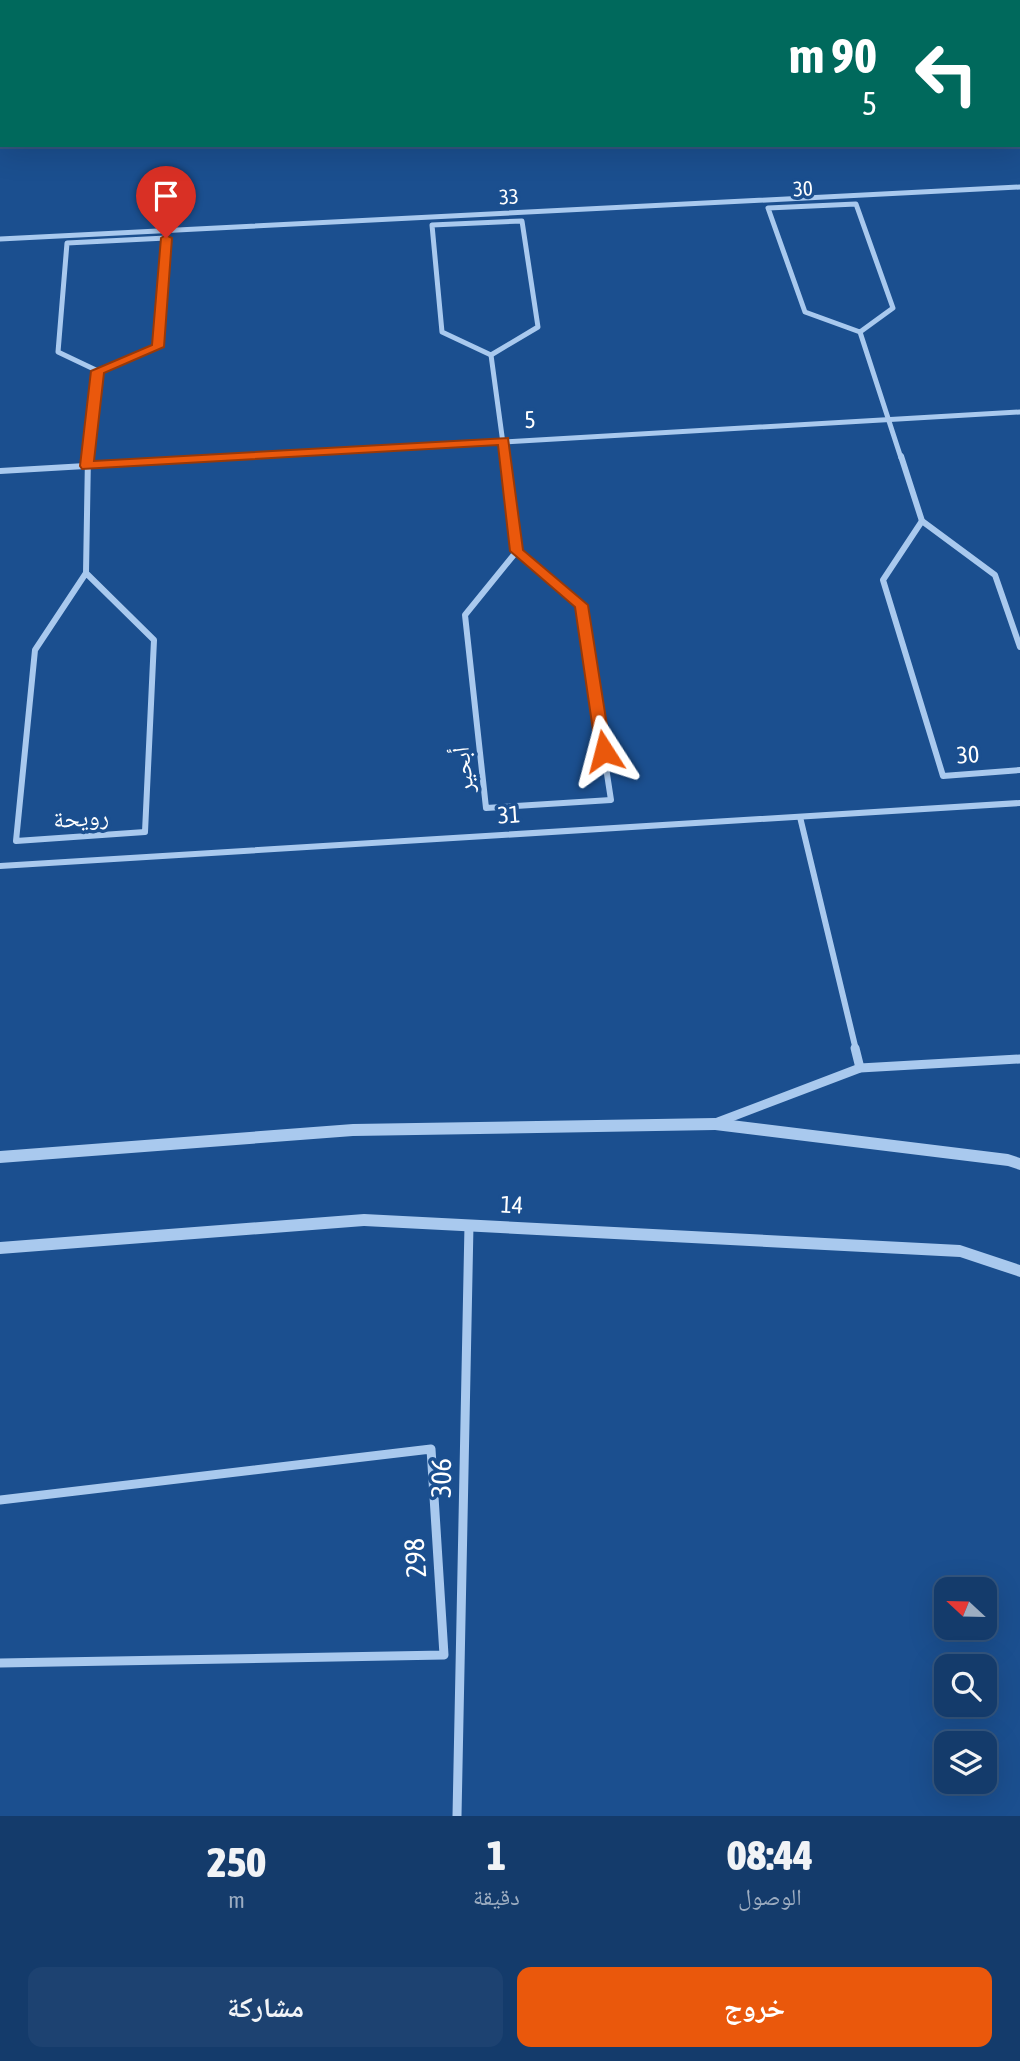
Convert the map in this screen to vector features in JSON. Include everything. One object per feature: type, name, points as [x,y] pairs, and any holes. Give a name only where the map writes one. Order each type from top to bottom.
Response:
[{"type":"street","name":"33","points":[[0,239],[1020,187]]},
{"type":"street","name":"30","points":[[856,204],[893,308],[860,332],[805,312],[768,208],[856,204]]},
{"type":"street","points":[[522,220],[538,327],[491,355],[442,332],[432,225],[522,220]]},
{"type":"street","points":[[166,238],[158,347],[98,371],[58,352],[67,243],[166,238]]},
{"type":"street","points":[[860,332],[891,419],[922,521],[995,575],[1020,647]]},
{"type":"street","points":[[491,355],[517,551]]},
{"type":"street","points":[[86,573],[87,466],[98,371]]},
{"type":"street","name":"5","points":[[0,471],[1020,412]]},
{"type":"street","name":"30","points":[[922,521],[883,580],[943,776],[1020,770]]},
{"type":"street","name":"أبحير","points":[[517,551],[581,605],[611,800],[486,808],[465,615],[517,551]]},
{"type":"street","name":"رويحة","points":[[86,573],[154,640],[145,832],[16,841],[35,650],[86,573]]},
{"type":"street","name":"31","points":[[0,866],[1020,803]]},
{"type":"street","points":[[800,817],[860,1068]]},
{"type":"street","points":[[711,1124],[860,1068],[1020,1059]]},
{"type":"street","points":[[0,1157],[353,1130],[711,1124],[995,1158],[1020,1164]]},
{"type":"street","name":"14","points":[[0,1248],[364,1220],[960,1251],[1020,1271]]},
{"type":"street","name":"306","points":[[457,1816],[469,1225]]},
{"type":"street","name":"298","points":[[0,1500],[431,1449],[444,1655],[0,1663]]},
{"type":"route","points":[[166,238],[158,347],[98,371],[87,466],[504,441],[517,551],[581,605],[604,751]]}]
